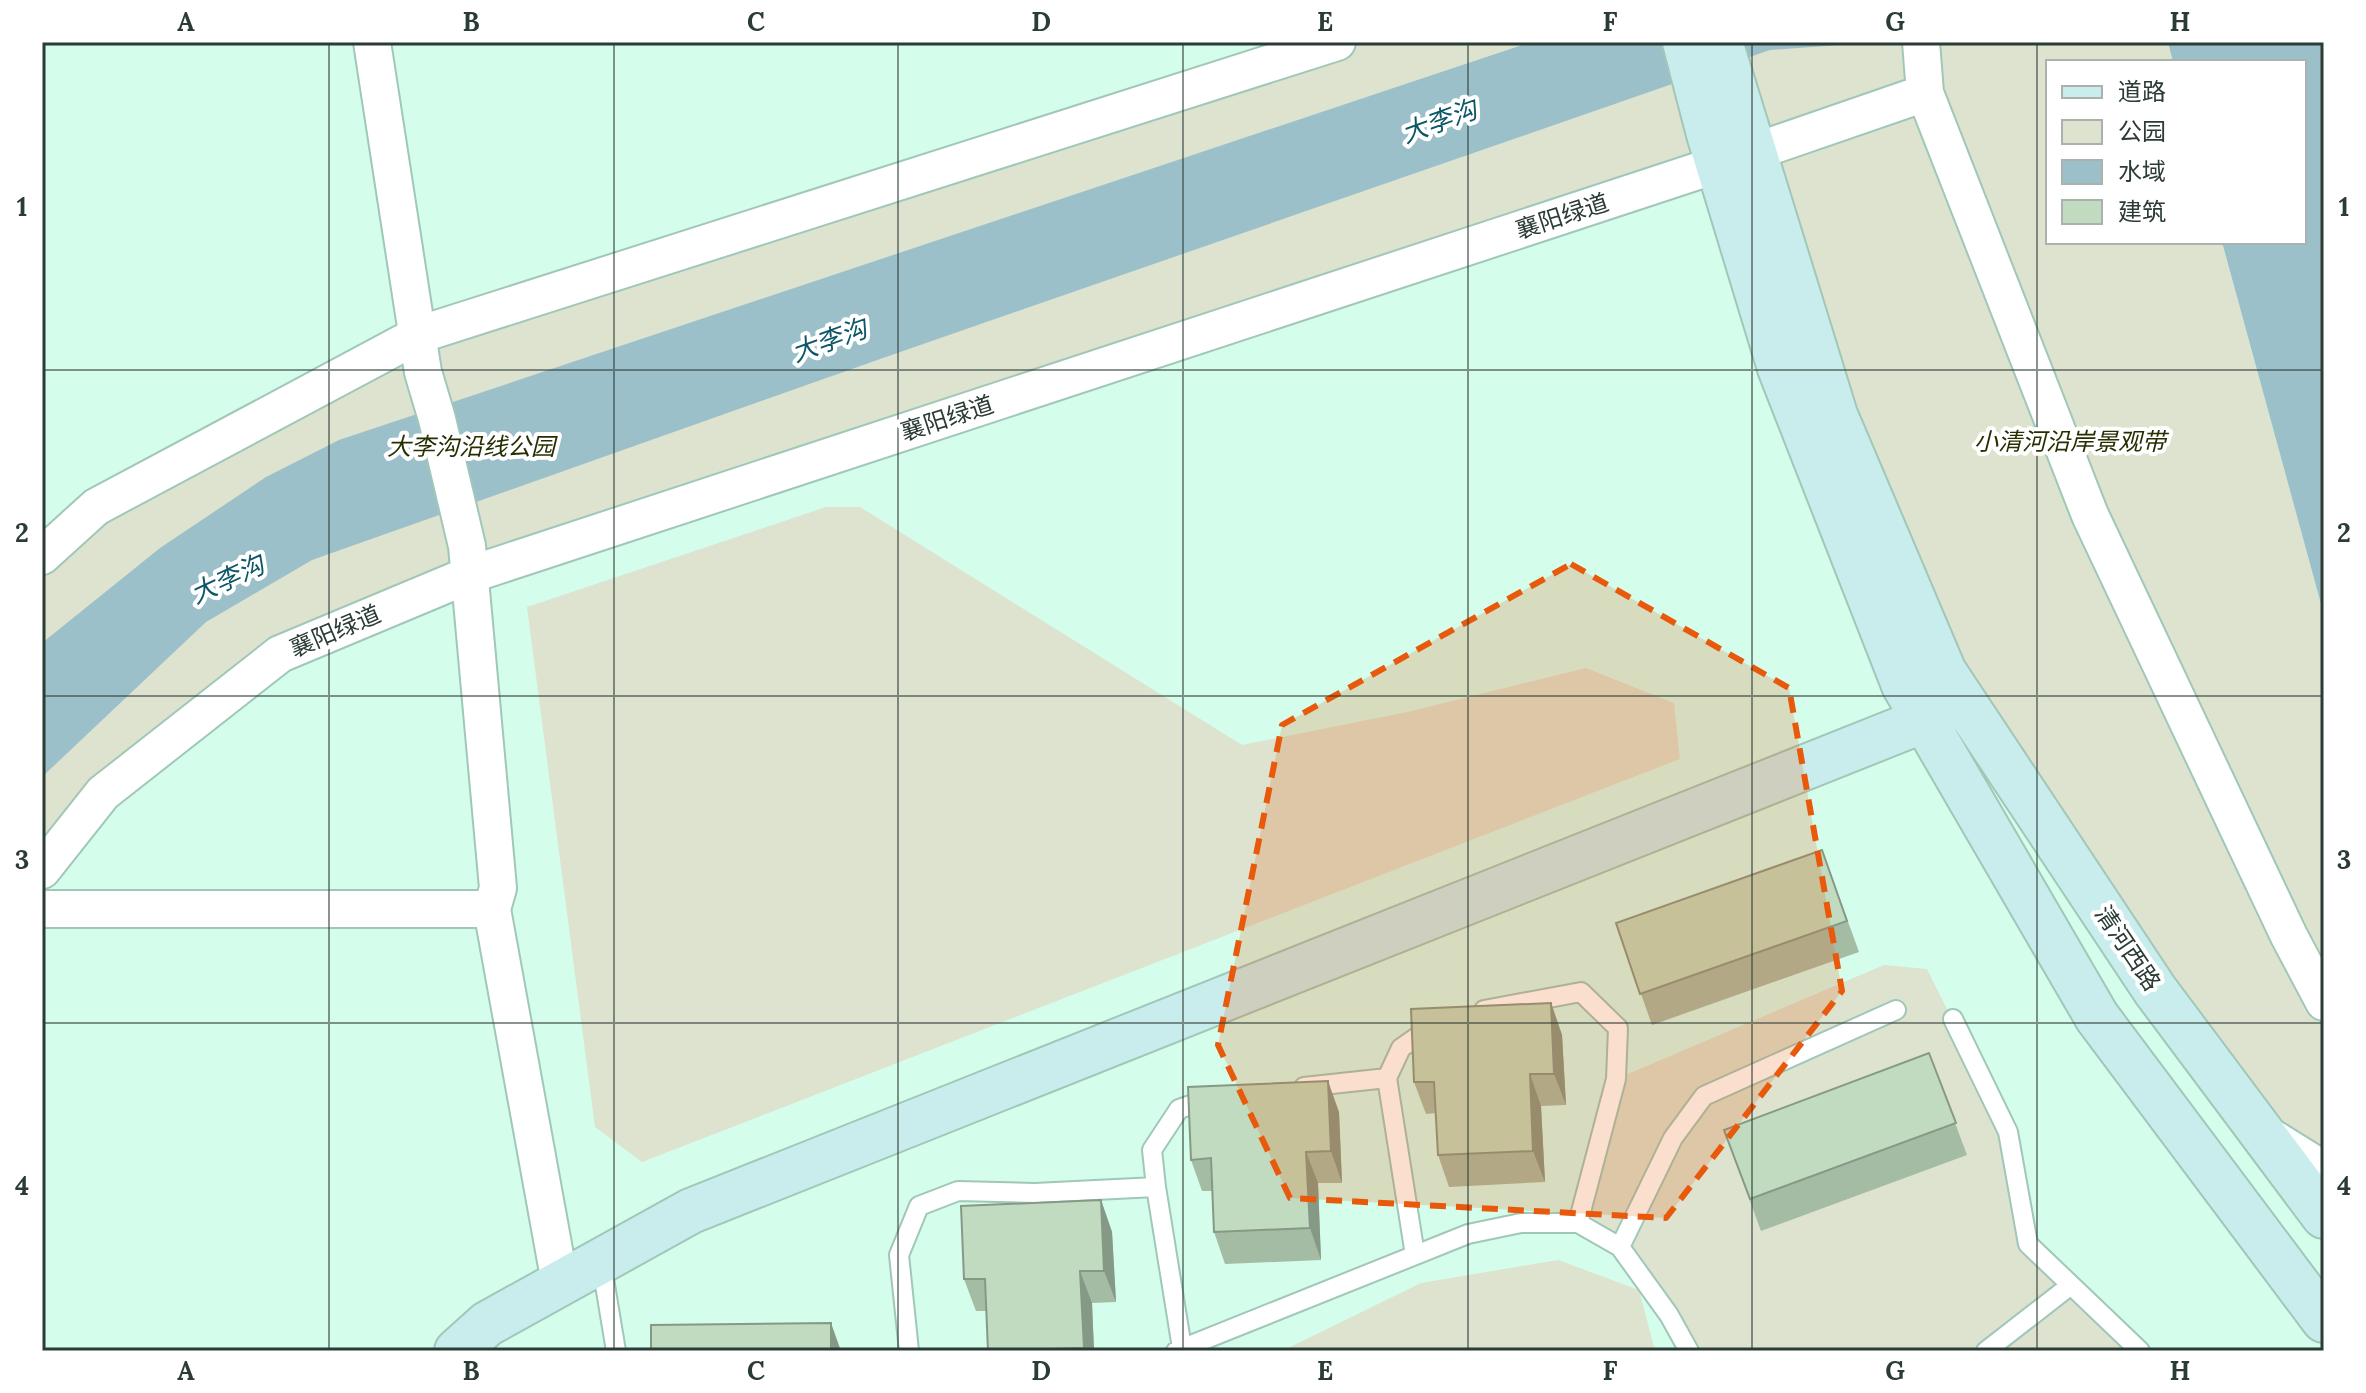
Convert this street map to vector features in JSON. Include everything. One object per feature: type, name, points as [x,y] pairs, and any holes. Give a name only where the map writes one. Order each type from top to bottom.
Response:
[{"type":"main road","points":[[1685,42],[1731,143],[1943,698],[2097,1017],[2324,1320]]},
{"type":"main road","points":[[1720,42],[1731,143]]},
{"type":"main road","points":[[457,1351],[487,1324],[691,1211],[1943,698]]},
{"type":"main road","name":"清河西路","points":[[1943,698],[2324,1216]]},
{"type":"street","points":[[372,42],[423,372],[437,419],[468,560],[498,888],[492,909],[560,1283]]},
{"type":"street","points":[[42,556],[96,507],[418,335],[1337,42]]},
{"type":"street","points":[[1922,65],[2090,515],[2289,936],[2324,1002]]},
{"type":"street","name":"襄阳绿道","points":[[42,870],[103,793],[280,654],[468,560],[1731,143],[1922,65]]},
{"type":"street","points":[[42,909],[492,909]]},
{"type":"street","points":[[2259,1129],[2324,1170]]},
{"type":"lane","points":[[1415,1255],[1387,1078],[1401,1048],[1454,1015],[1581,992],[1618,1028],[1616,1079],[1578,1223]]},
{"type":"lane","points":[[1620,1247],[1673,1138],[1704,1096],[1896,1010]]},
{"type":"lane","points":[[1953,1019],[2008,1132],[2028,1244],[2140,1351]]},
{"type":"lane","points":[[1282,1090],[1387,1078]]},
{"type":"lane","points":[[1222,1096],[1207,1098],[1179,1109],[1152,1150],[1179,1350],[1468,1234],[1521,1223],[1578,1223],[1620,1247],[1669,1315],[1689,1351]]},
{"type":"lane","points":[[909,1351],[899,1255],[919,1206],[958,1191],[1035,1193],[1156,1187]]},
{"type":"lane","points":[[601,1261],[616,1351]]},
{"type":"lane","points":[[1986,1351],[2071,1285]]},
{"type":"highlighted area","points":[[1571,564],[1789,688],[1842,991],[1666,1218],[1290,1198],[1218,1045],[1282,725]]},
{"type":"green space","points":[[1337,42],[2168,42],[2172,60],[2046,60],[2046,244],[2223,244],[2324,615],[2324,1216],[1944,672],[1752,153],[280,654],[42,870],[42,556],[418,335]]},
{"type":"green space","points":[[826,507],[860,507],[1242,745],[1407,712],[1586,668],[1674,703],[1680,759],[642,1162],[595,1127],[527,607]]},
{"type":"green space","points":[[1884,965],[1927,969],[2008,1132],[2028,1244],[2140,1351],[1689,1351],[1620,1247],[1578,1223],[1616,1079]]},
{"type":"green space","points":[[1558,1260],[1639,1290],[1655,1351],[1282,1351],[1421,1283]]},
{"type":"water","name":"大李沟","points":[[1531,42],[1880,42],[1770,50],[312,560],[206,622],[42,777],[42,643],[160,548],[266,477],[339,440]]},
{"type":"water","points":[[2168,42],[2324,42],[2324,615],[2223,244],[2306,244],[2306,60],[2172,60]]},
{"type":"building","points":[[1822,850],[1847,921],[1640,994],[1616,923]]},
{"type":"building","points":[[1551,1003],[1554,1074],[1530,1074],[1533,1151],[1438,1155],[1434,1082],[1414,1082],[1411,1009]]},
{"type":"building","points":[[1929,1053],[1956,1123],[1750,1199],[1724,1130]]},
{"type":"building","points":[[1328,1081],[1331,1151],[1306,1152],[1310,1228],[1214,1232],[1211,1158],[1191,1160],[1188,1087]]},
{"type":"building","points":[[1101,1200],[1104,1271],[1080,1271],[1084,1348],[988,1351],[985,1279],[964,1279],[961,1206]]},
{"type":"building","points":[[831,1323],[831,1351],[651,1351],[651,1325]]},
{"type":"park label","name":"小清河沿岸景观带","points":[[2070,441]]},
{"type":"park label","name":"大李沟沿线公园","points":[[471,446]]}]
